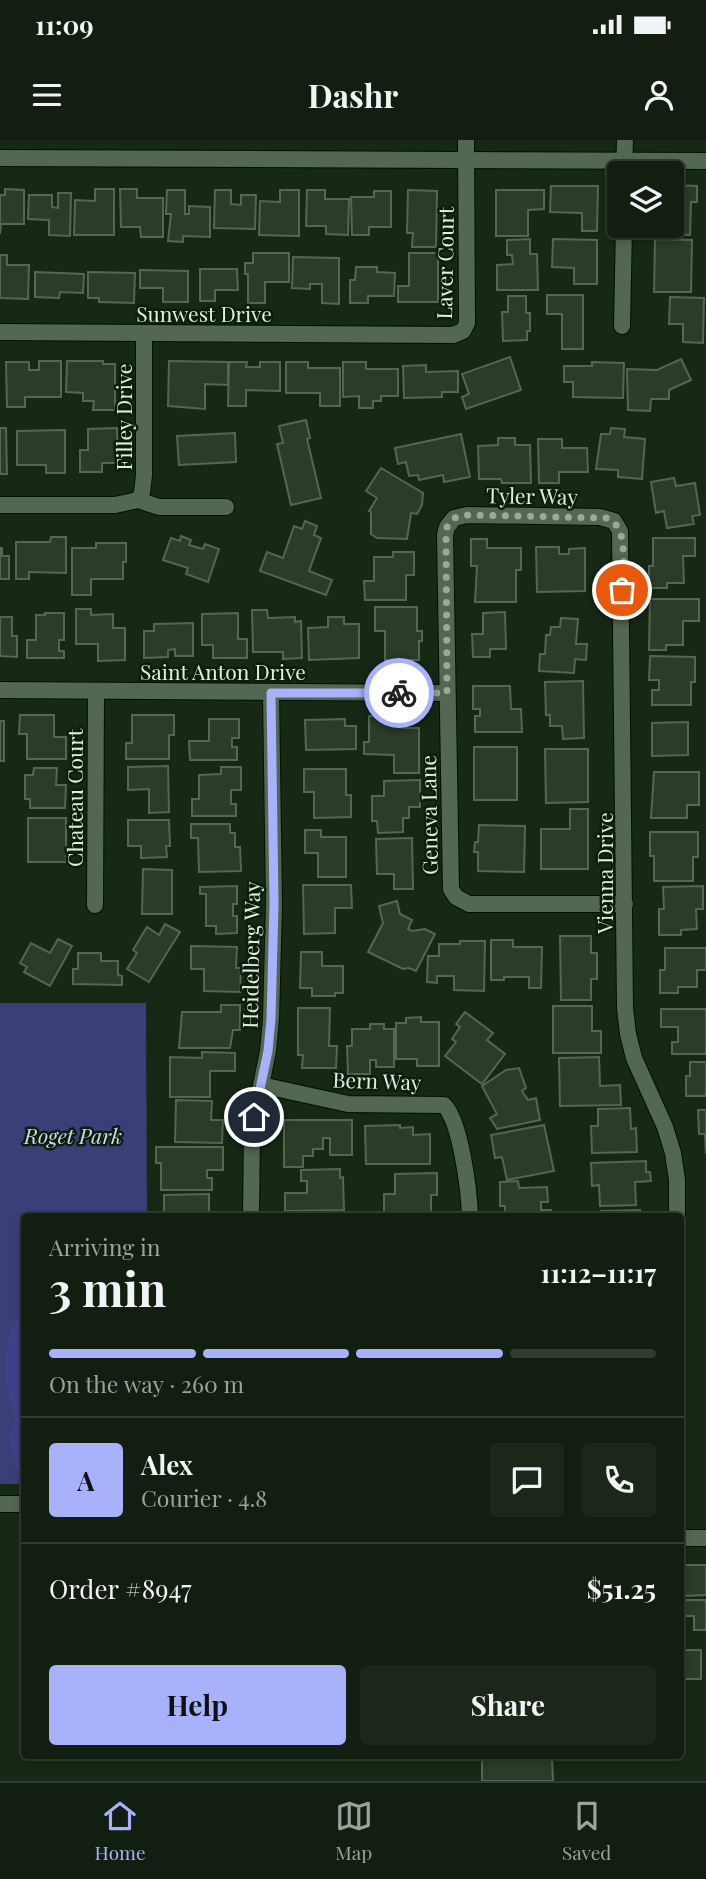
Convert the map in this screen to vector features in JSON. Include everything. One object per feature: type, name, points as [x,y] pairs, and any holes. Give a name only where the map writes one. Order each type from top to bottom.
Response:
[{"type":"street","points":[[70,140],[70,157]]},
{"type":"street","points":[[302,140],[302,158]]},
{"type":"street","name":"Laver Court","points":[[408,335],[453,335],[463,331],[467,323],[466,140]]},
{"type":"street","points":[[624,161],[625,140]]},
{"type":"street","points":[[0,158],[465,158],[607,166]]},
{"type":"street","points":[[684,163],[706,161]]},
{"type":"street","points":[[622,326],[624,238]]},
{"type":"street","name":"Sunwest Drive","points":[[0,332],[408,335]]},
{"type":"street","name":"Filley Drive","points":[[138,500],[142,493],[144,475],[144,333]]},
{"type":"street","points":[[0,505],[115,505],[138,500],[159,508],[226,506]]},
{"type":"street","name":"Tyler Way","points":[[449,522],[467,515],[600,517],[614,522]]},
{"type":"street","name":"Geneva Lane","points":[[449,522],[446,535],[449,883],[456,897],[469,904],[625,905]]},
{"type":"street","name":"Vienna Drive","points":[[614,522],[621,537],[625,1009],[634,1058],[665,1127],[673,1153],[677,1180],[677,1213]]},
{"type":"street","name":"Saint Anton Drive","points":[[0,690],[447,693]]},
{"type":"street","name":"Chateau Court","points":[[95,905],[96,691]]},
{"type":"street","name":"Heidelberg Way","points":[[251,1213],[252,1130],[268,1051],[272,990],[274,904],[271,693]]},
{"type":"street","name":"Bern Way","points":[[261,1085],[348,1104],[444,1105],[449,1110],[458,1136],[470,1213]]},
{"type":"street","points":[[0,1504],[21,1504]]},
{"type":"street","points":[[684,1538],[706,1538]]},
{"type":"green space","name":"Roget Park","points":[[0,1003],[146,1003],[147,1213],[21,1213],[21,1484],[0,1484]]},
{"type":"shaded area","points":[[21,1319],[21,1468],[18,1468],[9,1439],[15,1418],[5,1380],[5,1359],[15,1322]]},
{"type":"building","points":[[684,185],[697,186],[697,202],[691,202],[690,235],[684,235]]},
{"type":"building","points":[[551,186],[598,186],[597,231],[582,231],[582,213],[550,212]]},
{"type":"building","points":[[5,189],[24,190],[24,224],[1,224],[0,234],[0,195],[5,195]]},
{"type":"building","points":[[95,189],[114,189],[114,235],[74,235],[75,200],[95,201]]},
{"type":"building","points":[[120,189],[137,189],[137,198],[163,198],[163,237],[141,237],[140,227],[121,227]]},
{"type":"building","points":[[167,190],[185,190],[185,214],[189,214],[189,206],[210,207],[210,237],[183,236],[183,242],[168,241],[171,214],[166,214]]},
{"type":"building","points":[[215,190],[231,190],[231,204],[241,205],[241,195],[256,195],[255,229],[214,228]]},
{"type":"building","points":[[280,190],[299,190],[299,236],[259,235],[260,201],[280,202]]},
{"type":"building","points":[[307,190],[325,190],[325,199],[349,199],[348,235],[326,234],[326,226],[306,226]]},
{"type":"building","points":[[408,190],[437,191],[436,247],[412,247],[413,233],[407,233]]},
{"type":"building","points":[[496,190],[544,190],[544,209],[528,210],[528,236],[496,236]]},
{"type":"building","points":[[374,191],[391,191],[391,227],[369,227],[369,235],[352,235],[351,197],[374,197]]},
{"type":"building","points":[[58,193],[71,193],[70,236],[49,235],[49,220],[28,219],[29,195],[52,195],[52,207],[58,208]]},
{"type":"building","points":[[530,239],[530,254],[537,254],[538,290],[497,290],[497,265],[513,264],[512,255],[507,255],[507,240]]},
{"type":"building","points":[[553,239],[597,240],[597,284],[574,284],[574,268],[552,267]]},
{"type":"building","points":[[655,239],[692,240],[691,292],[654,292]]},
{"type":"building","points":[[253,253],[289,253],[289,282],[265,282],[265,303],[248,303],[248,274],[245,274],[245,263],[253,263]]},
{"type":"building","points":[[409,253],[438,253],[438,302],[398,302],[398,286],[409,286]]},
{"type":"building","points":[[0,255],[7,255],[7,265],[29,265],[28,299],[0,298]]},
{"type":"building","points":[[293,257],[339,258],[339,304],[322,303],[322,284],[310,284],[310,289],[292,288]]},
{"type":"building","points":[[356,267],[377,267],[377,272],[395,273],[394,296],[368,296],[368,303],[350,303],[350,280],[355,280]]},
{"type":"building","points":[[200,269],[237,269],[238,290],[215,290],[215,301],[200,301]]},
{"type":"building","points":[[140,270],[188,271],[188,302],[163,302],[163,288],[140,288]]},
{"type":"building","points":[[35,272],[84,274],[83,293],[60,292],[59,298],[35,297]]},
{"type":"building","points":[[88,272],[135,273],[134,303],[99,302],[99,298],[88,298]]},
{"type":"building","points":[[547,295],[583,295],[583,349],[562,349],[562,314],[547,314]]},
{"type":"building","points":[[508,296],[526,296],[526,313],[530,313],[527,340],[503,341],[502,312],[508,312]]},
{"type":"building","points":[[670,297],[704,298],[703,343],[683,342],[683,324],[669,324]]},
{"type":"building","points":[[510,357],[521,390],[466,409],[462,397],[469,394],[462,374]]},
{"type":"building","points":[[681,359],[691,380],[669,390],[669,399],[651,399],[650,411],[628,410],[627,369],[657,370]]},
{"type":"building","points":[[39,361],[61,361],[61,397],[25,397],[25,407],[7,407],[6,362],[29,362],[29,370],[39,370]]},
{"type":"building","points":[[67,361],[103,361],[103,364],[115,364],[115,410],[93,410],[94,401],[83,401],[83,393],[66,392]]},
{"type":"building","points":[[169,361],[228,362],[228,385],[205,384],[205,409],[168,406]]},
{"type":"building","points":[[229,362],[247,362],[246,367],[260,367],[260,362],[280,362],[280,391],[246,390],[246,406],[228,406]]},
{"type":"building","points":[[286,362],[308,362],[308,368],[340,368],[340,406],[320,406],[320,393],[286,393]]},
{"type":"building","points":[[343,362],[366,362],[366,369],[398,369],[398,396],[381,396],[381,401],[373,401],[373,408],[359,408],[359,396],[343,397]]},
{"type":"building","points":[[592,362],[624,363],[623,398],[573,397],[573,382],[564,382],[564,366],[592,366]]},
{"type":"building","points":[[426,365],[426,372],[458,371],[458,392],[442,392],[442,397],[404,398],[403,366]]},
{"type":"building","points":[[306,420],[310,438],[307,439],[321,498],[291,505],[277,444],[283,443],[279,426]]},
{"type":"building","points":[[0,428],[6,428],[7,474],[0,474]]},
{"type":"building","points":[[117,428],[118,463],[102,463],[102,472],[80,472],[80,450],[88,450],[88,429]]},
{"type":"building","points":[[611,428],[625,429],[624,437],[645,439],[642,479],[618,477],[618,470],[596,469],[601,434],[610,434]]},
{"type":"building","points":[[65,430],[65,473],[46,473],[46,465],[17,465],[17,431]]},
{"type":"building","points":[[235,433],[236,462],[179,465],[177,436]]},
{"type":"building","points":[[461,434],[470,477],[444,482],[443,475],[419,480],[418,475],[409,476],[406,462],[398,464],[395,448]]},
{"type":"building","points":[[498,438],[515,438],[515,445],[530,445],[531,483],[502,483],[501,479],[479,479],[478,446],[498,445]]},
{"type":"building","points":[[538,439],[562,439],[562,448],[587,448],[588,472],[559,472],[559,483],[539,483]]},
{"type":"building","points":[[381,468],[423,493],[422,505],[417,514],[411,513],[407,539],[377,538],[371,534],[369,511],[377,498],[366,491]]},
{"type":"building","points":[[674,478],[676,486],[695,483],[700,515],[692,516],[694,524],[667,528],[664,511],[656,513],[651,482]]},
{"type":"building","points":[[305,521],[317,526],[314,535],[321,538],[309,571],[332,580],[326,595],[260,571],[267,552],[283,558],[294,526],[302,529]]},
{"type":"building","points":[[181,536],[191,540],[189,545],[203,549],[205,544],[219,549],[208,582],[186,574],[188,568],[163,560],[171,538],[180,541]]},
{"type":"building","points":[[51,537],[66,537],[66,573],[29,572],[29,579],[16,579],[16,542],[50,542]]},
{"type":"building","points":[[653,538],[695,538],[695,556],[683,556],[684,583],[667,583],[667,588],[649,588],[649,566],[653,566]]},
{"type":"building","points":[[471,539],[487,539],[487,548],[521,548],[521,570],[516,570],[516,602],[475,602],[477,566],[471,566]]},
{"type":"building","points":[[96,543],[126,543],[123,579],[91,579],[91,595],[72,595],[72,548],[96,548]]},
{"type":"building","points":[[536,547],[559,547],[559,554],[569,554],[569,549],[585,548],[585,591],[537,592]]},
{"type":"building","points":[[0,548],[2,556],[9,556],[9,579],[0,579]]},
{"type":"building","points":[[393,552],[414,552],[414,575],[406,575],[406,600],[365,600],[364,581],[374,581],[374,557],[393,557]]},
{"type":"building","points":[[650,599],[699,599],[699,621],[683,621],[683,645],[666,645],[666,650],[649,650]]},
{"type":"building","points":[[375,607],[417,607],[417,631],[422,631],[419,660],[385,660],[385,631],[375,631]]},
{"type":"building","points":[[76,609],[91,609],[91,615],[113,614],[113,628],[125,628],[125,660],[98,661],[98,644],[76,644]]},
{"type":"building","points":[[252,610],[267,610],[268,618],[295,617],[295,622],[301,621],[302,658],[283,659],[283,652],[253,652]]},
{"type":"building","points":[[505,612],[506,649],[490,649],[490,657],[473,657],[472,634],[483,634],[483,613]]},
{"type":"building","points":[[64,613],[64,640],[59,640],[59,651],[64,651],[64,658],[27,658],[27,640],[36,640],[36,615]]},
{"type":"building","points":[[238,613],[238,639],[247,639],[247,658],[213,658],[213,645],[202,645],[202,614]]},
{"type":"building","points":[[0,617],[12,617],[12,636],[17,636],[17,657],[0,656]]},
{"type":"building","points":[[328,617],[344,617],[344,624],[359,624],[359,658],[309,660],[308,628],[328,627]]},
{"type":"building","points":[[561,618],[578,619],[576,644],[587,644],[586,660],[575,659],[574,673],[539,671],[540,654],[545,654],[546,635],[550,635],[551,627],[560,627]]},
{"type":"building","points":[[193,623],[193,656],[175,656],[175,649],[168,650],[168,657],[144,658],[144,631],[154,631],[154,624]]},
{"type":"building","points":[[650,656],[695,657],[691,705],[652,705],[652,690],[659,690],[659,680],[649,680]]},
{"type":"building","points":[[583,681],[584,738],[563,739],[562,726],[550,726],[550,715],[546,715],[545,682]]},
{"type":"building","points":[[473,686],[510,686],[511,709],[521,709],[522,732],[475,732],[475,716],[480,716],[480,709],[473,709]]},
{"type":"building","points":[[20,715],[54,715],[54,737],[66,737],[66,759],[27,759],[27,734],[19,734]]},
{"type":"building","points":[[132,715],[174,715],[174,735],[169,735],[169,759],[126,759],[126,743],[132,743]]},
{"type":"building","points":[[369,716],[402,716],[402,728],[419,728],[419,773],[394,773],[394,755],[364,754],[364,742],[369,742]]},
{"type":"building","points":[[209,719],[239,719],[239,738],[232,738],[232,747],[237,747],[237,760],[190,760],[189,741],[209,741]]},
{"type":"building","points":[[345,719],[345,726],[356,726],[356,749],[306,750],[305,720]]},
{"type":"building","points":[[0,721],[4,721],[4,761],[0,761]]},
{"type":"building","points":[[688,722],[688,755],[652,756],[652,723]]},
{"type":"building","points":[[474,747],[517,747],[517,800],[474,800]]},
{"type":"building","points":[[545,749],[588,749],[588,802],[546,803]]},
{"type":"building","points":[[168,766],[169,812],[149,813],[149,789],[128,790],[128,767]]},
{"type":"building","points":[[221,767],[241,767],[241,790],[231,790],[231,804],[236,804],[236,816],[192,816],[192,799],[199,799],[199,775],[221,774]]},
{"type":"building","points":[[34,768],[57,768],[56,785],[66,785],[65,808],[30,808],[30,799],[25,799],[25,775],[33,775]]},
{"type":"building","points":[[304,769],[346,769],[346,795],[351,795],[351,817],[314,818],[314,792],[304,792]]},
{"type":"building","points":[[654,772],[699,772],[699,805],[687,805],[687,818],[651,818]]},
{"type":"building","points":[[420,780],[420,807],[409,807],[409,818],[403,818],[403,832],[378,833],[377,821],[372,821],[372,796],[384,796],[384,781]]},
{"type":"building","points":[[570,809],[588,809],[588,869],[541,869],[541,829],[570,829]]},
{"type":"building","points":[[28,818],[66,818],[66,862],[28,862]]},
{"type":"building","points":[[128,820],[169,820],[170,846],[166,846],[167,857],[141,858],[141,846],[128,846]]},
{"type":"building","points":[[191,824],[230,824],[230,833],[235,833],[235,847],[240,847],[241,871],[199,872],[198,838],[191,838]]},
{"type":"building","points":[[479,825],[525,826],[524,872],[478,871],[478,852],[474,852],[475,842],[478,842]]},
{"type":"building","points":[[305,830],[321,830],[321,837],[346,837],[346,877],[318,877],[318,853],[305,853]]},
{"type":"building","points":[[650,832],[698,832],[698,857],[693,857],[693,881],[654,881]]},
{"type":"building","points":[[412,838],[413,889],[394,889],[394,874],[377,874],[376,839]]},
{"type":"building","points":[[143,869],[172,870],[172,914],[142,914]]},
{"type":"building","points":[[303,885],[351,885],[352,908],[335,908],[335,933],[304,934]]},
{"type":"building","points":[[237,886],[237,904],[233,904],[233,916],[237,916],[237,933],[216,934],[216,926],[206,926],[206,894],[200,894],[200,887]]},
{"type":"building","points":[[703,886],[703,909],[696,909],[697,929],[681,930],[681,935],[659,935],[659,909],[664,909],[663,887]]},
{"type":"building","points":[[397,901],[400,914],[412,920],[408,929],[425,929],[435,934],[416,971],[403,969],[368,952],[383,923],[379,906]]},
{"type":"building","points":[[165,924],[180,932],[149,982],[127,969],[137,953],[133,950],[147,927],[159,935]]},
{"type":"building","points":[[560,936],[591,936],[591,953],[597,953],[597,979],[591,979],[591,1000],[561,1000]]},
{"type":"building","points":[[58,939],[72,946],[50,986],[24,972],[27,967],[20,963],[31,943],[50,953]]},
{"type":"building","points":[[491,940],[513,940],[513,947],[542,947],[541,988],[529,988],[529,977],[491,980]]},
{"type":"building","points":[[460,941],[485,941],[484,991],[454,990],[454,976],[437,976],[437,983],[427,982],[428,956],[439,956],[439,944],[460,944]]},
{"type":"building","points":[[191,946],[237,947],[236,968],[241,968],[240,992],[204,991],[204,969],[191,969]]},
{"type":"building","points":[[665,948],[706,948],[706,970],[697,970],[697,987],[678,987],[678,993],[660,993],[660,970],[665,970]]},
{"type":"building","points":[[301,952],[322,952],[322,966],[343,966],[343,993],[335,993],[335,996],[312,996],[312,988],[300,988]]},
{"type":"building","points":[[78,953],[101,953],[101,961],[118,961],[118,975],[122,976],[122,985],[73,984],[73,969],[78,969]]},
{"type":"building","points":[[221,1005],[240,1005],[240,1030],[233,1030],[230,1048],[179,1048],[182,1012],[221,1012]]},
{"type":"building","points":[[553,1006],[592,1006],[592,1031],[601,1031],[601,1053],[553,1053]]},
{"type":"building","points":[[298,1008],[330,1008],[329,1046],[337,1046],[336,1068],[302,1068],[303,1055],[298,1055]]},
{"type":"building","points":[[661,1009],[706,1009],[706,1054],[672,1054],[672,1042],[678,1042],[678,1027],[661,1027]]},
{"type":"building","points":[[465,1012],[493,1033],[487,1040],[505,1054],[482,1084],[445,1056],[456,1042],[452,1039],[460,1027],[456,1024]]},
{"type":"building","points":[[421,1017],[421,1022],[439,1022],[439,1066],[417,1066],[417,1059],[396,1059],[396,1023],[406,1023],[406,1018]]},
{"type":"building","points":[[370,1024],[384,1024],[384,1029],[394,1029],[394,1067],[376,1067],[376,1060],[370,1060],[370,1074],[348,1074],[347,1046],[352,1046],[352,1029],[370,1029]]},
{"type":"building","points":[[202,1052],[235,1053],[235,1071],[210,1071],[210,1097],[170,1097],[170,1057],[202,1058]]},
{"type":"building","points":[[599,1057],[600,1086],[620,1085],[621,1105],[560,1106],[559,1058]]},
{"type":"building","points":[[690,1062],[706,1062],[706,1096],[686,1096],[686,1076],[690,1076]]},
{"type":"building","points":[[519,1068],[526,1088],[522,1091],[528,1100],[536,1098],[540,1120],[497,1129],[490,1118],[497,1114],[482,1086],[506,1070]]},
{"type":"building","points":[[176,1100],[212,1101],[211,1120],[223,1120],[222,1143],[175,1142]]},
{"type":"building","points":[[630,1108],[631,1129],[636,1128],[637,1152],[592,1153],[591,1126],[598,1126],[598,1109]]},
{"type":"building","points":[[698,1110],[706,1110],[706,1154],[705,1134],[699,1134]]},
{"type":"building","points":[[284,1120],[352,1120],[352,1155],[330,1155],[330,1138],[323,1138],[323,1149],[313,1149],[313,1156],[303,1156],[303,1167],[284,1167]]},
{"type":"building","points":[[400,1125],[400,1128],[413,1127],[413,1135],[430,1134],[430,1164],[366,1164],[365,1126]]},
{"type":"building","points":[[544,1125],[554,1171],[507,1180],[502,1157],[495,1158],[491,1135]]},
{"type":"building","points":[[156,1147],[223,1147],[223,1170],[207,1170],[207,1178],[212,1178],[212,1190],[161,1190],[161,1163],[156,1163]]},
{"type":"building","points":[[646,1161],[646,1172],[650,1172],[651,1181],[635,1182],[636,1205],[600,1206],[599,1185],[592,1186],[591,1163]]},
{"type":"building","points":[[340,1169],[340,1178],[343,1177],[344,1210],[285,1211],[285,1193],[307,1193],[307,1181],[301,1181],[301,1170]]},
{"type":"building","points":[[437,1173],[437,1195],[431,1195],[431,1213],[384,1213],[384,1194],[395,1194],[395,1174]]},
{"type":"building","points":[[518,1181],[519,1188],[547,1187],[548,1202],[541,1202],[541,1210],[551,1210],[551,1213],[505,1213],[505,1206],[500,1206],[500,1182]]},
{"type":"building","points":[[209,1194],[209,1213],[164,1213],[164,1195]]},
{"type":"building","points":[[640,1210],[640,1213],[601,1213]]},
{"type":"building","points":[[684,1565],[706,1565],[706,1595],[684,1596]]},
{"type":"building","points":[[684,1600],[706,1600],[706,1630],[694,1630],[694,1616],[684,1616]]},
{"type":"building","points":[[684,1650],[701,1650],[701,1679],[684,1679]]},
{"type":"building","points":[[482,1759],[552,1759],[553,1781],[482,1781]]},
{"type":"way so far","points":[[399,693],[447,693],[446,535],[449,522],[454,518],[467,515],[608,518],[620,531],[622,590]]},
{"type":"route","points":[[254,1117],[268,1051],[271,1019],[274,904],[271,693],[399,693]]}]
